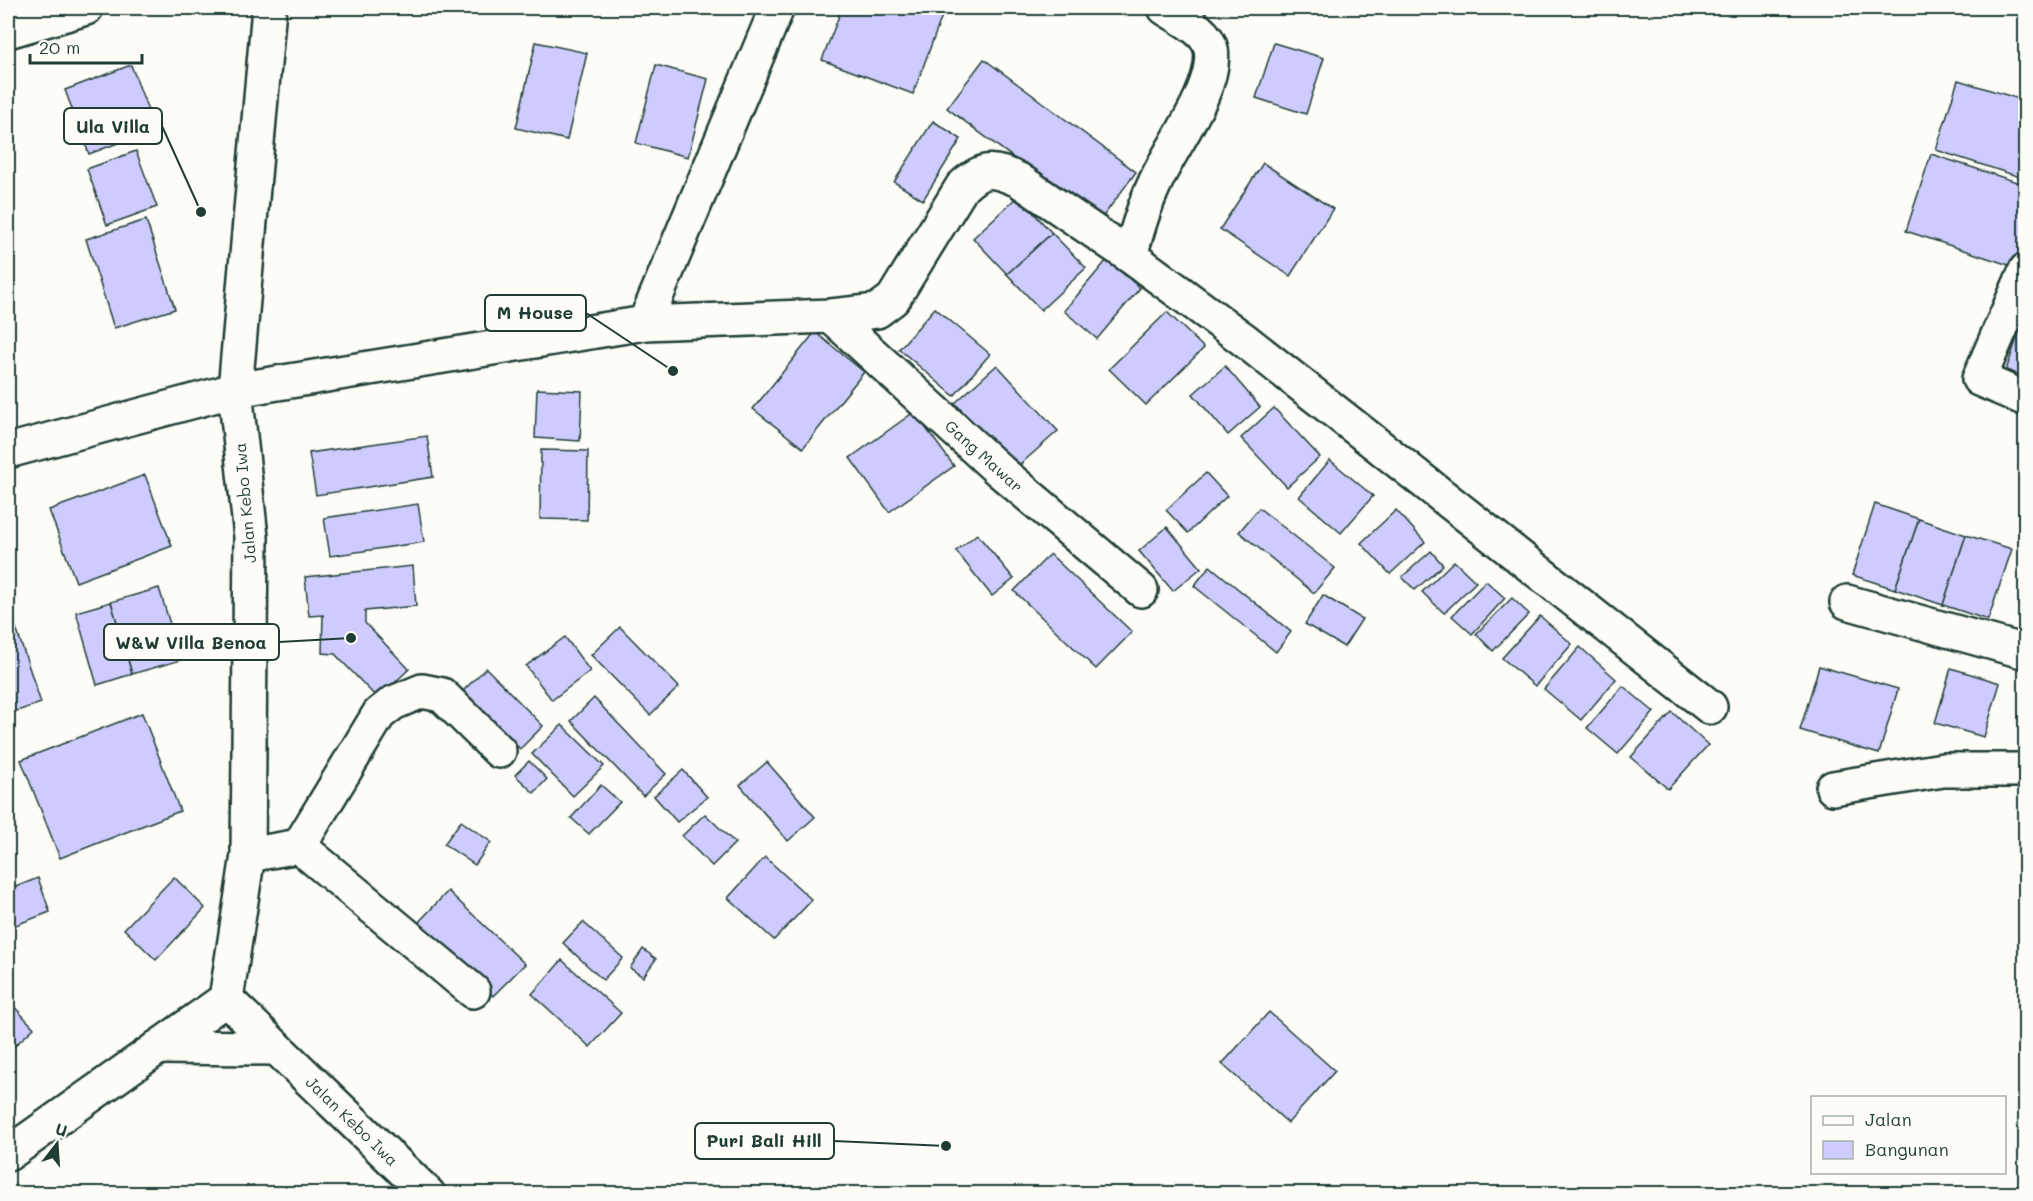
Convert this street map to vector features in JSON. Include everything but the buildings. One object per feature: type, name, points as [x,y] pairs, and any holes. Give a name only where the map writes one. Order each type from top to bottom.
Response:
[{"type":"street","points":[[8,31],[39,14],[86,8]]},
{"type":"street","name":"Jalan Kebo Iwa","points":[[269,8],[235,390],[251,537],[248,855],[226,999],[428,1194]]},
{"type":"street","points":[[645,323],[777,8]]},
{"type":"street","points":[[1130,256],[1144,208],[1166,160],[1202,97],[1210,67],[1211,49],[1204,35],[1165,8]]},
{"type":"street","points":[[8,451],[235,390],[645,323],[831,316],[877,311],[893,299],[962,187],[973,177],[988,170],[1019,180],[1130,256],[1243,339],[1710,707]]},
{"type":"street","points":[[2025,270],[1979,379],[2025,399]]},
{"type":"street","name":"Gang Mawar","points":[[831,316],[1000,471],[1142,590]]},
{"type":"street","points":[[1848,602],[2025,652]]},
{"type":"street","points":[[248,855],[299,846],[379,714],[393,703],[422,691],[442,695],[500,751]]},
{"type":"street","points":[[1833,788],[1943,770],[2025,770]]},
{"type":"street","points":[[299,846],[473,990]]},
{"type":"street","points":[[8,1154],[226,999]]},
{"type":"street","points":[[158,1047],[277,1048]]},
{"type":"place","name":"Ula Villa","points":[[201,212]]},
{"type":"place","name":"M House","points":[[673,371]]},
{"type":"place","name":"W&W Villa Benoa","points":[[351,638]]},
{"type":"place","name":"Puri Bali Hill","points":[[946,1146]]}]
